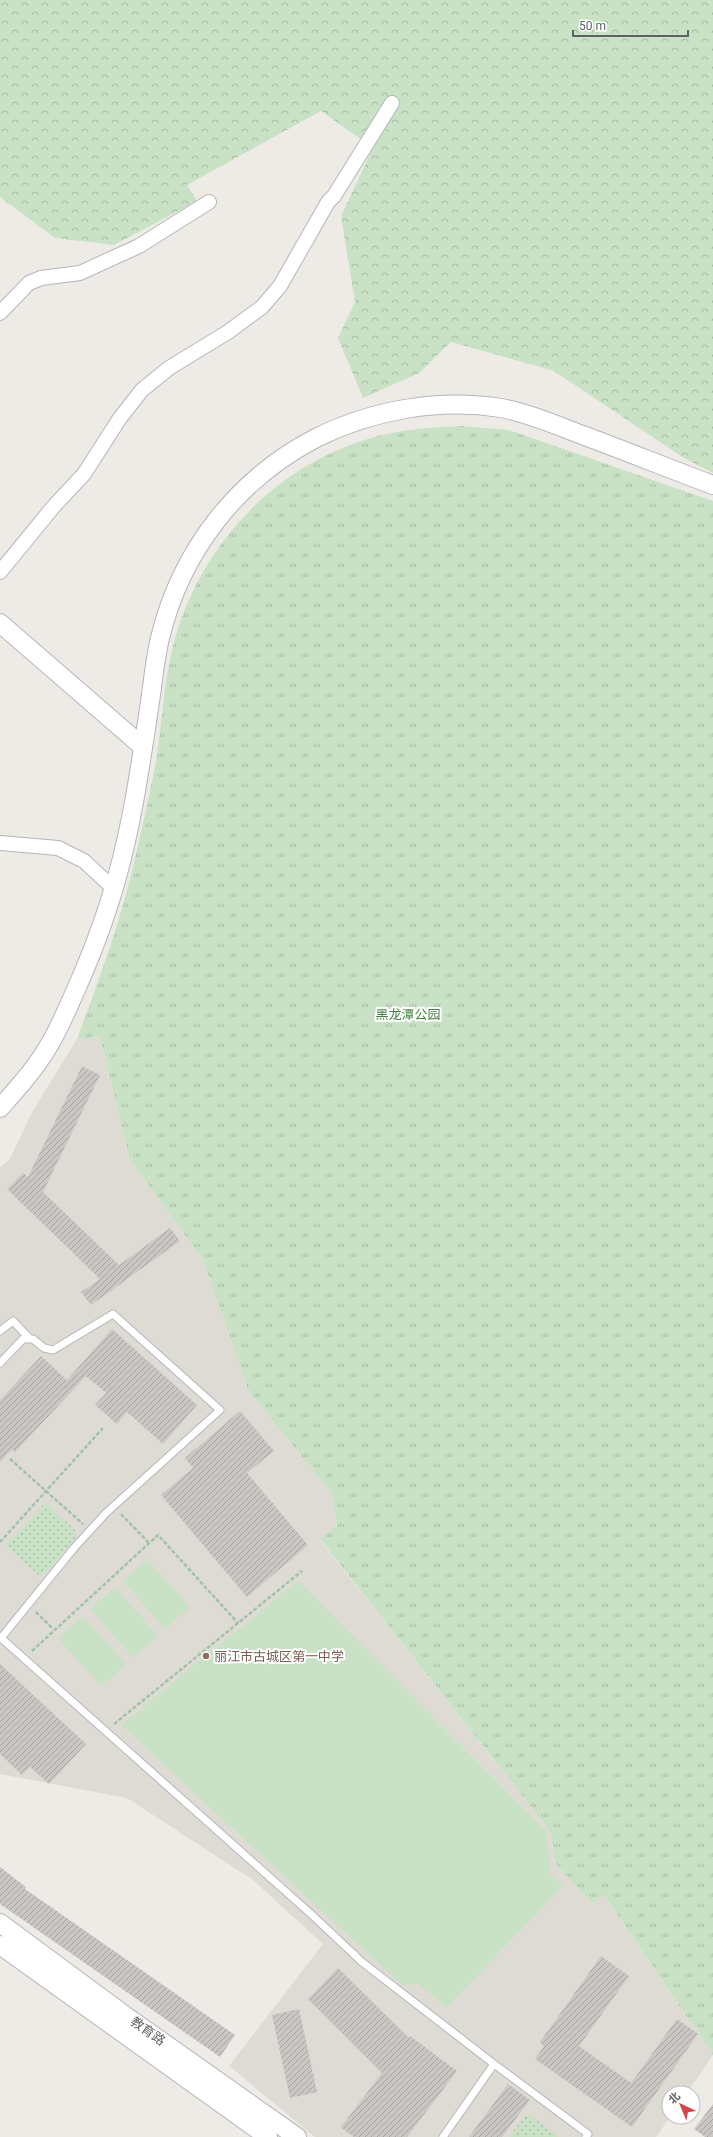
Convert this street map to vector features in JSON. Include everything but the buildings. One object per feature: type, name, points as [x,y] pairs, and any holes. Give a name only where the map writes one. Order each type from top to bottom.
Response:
[{"type":"street","points":[[0,572],[54,506],[84,474],[120,418],[142,390],[170,368],[250,318],[280,286],[328,202],[334,196],[392,103]]},
{"type":"street","points":[[0,313],[29,283],[41,278],[80,273],[139,246],[209,202]]},
{"type":"street","points":[[0,1108],[48,1047],[82,975],[114,889],[126,846],[160,640],[174,594],[196,550],[220,516],[248,485],[284,457],[324,434],[371,416],[423,406],[477,406],[503,409],[548,422],[713,484]]},
{"type":"street","points":[[0,623],[143,747]]},
{"type":"street","points":[[0,843],[58,848],[84,861],[114,889]]},
{"type":"street","name":"教育路","points":[[0,1923],[115,2008],[297,2137]]},
{"type":"street","name":"教育路","points":[[0,1945],[117,2031],[268,2137]]},
{"type":"lane","points":[[0,1331],[13,1321],[29,1338],[37,1341],[44,1348],[53,1350],[113,1314],[220,1410],[114,1506],[90,1531],[1,1637],[362,1962],[494,2064],[588,2134],[586,2137]]},
{"type":"lane","points":[[0,1363],[23,1339],[29,1338]]},
{"type":"lane","points":[[443,2137],[494,2064]]},
{"type":"path","points":[[0,1542],[103,1428]]},
{"type":"path","points":[[10,1459],[90,1531]]},
{"type":"path","points":[[114,1506],[149,1543]]},
{"type":"path","points":[[24,1658],[53,1629],[158,1535],[238,1623]]},
{"type":"path","points":[[106,1730],[302,1571]]},
{"type":"path","points":[[28,1604],[53,1629]]},
{"type":"shaded area","name":"丽江市古城区第一中学","points":[[100,1037],[129,1158],[203,1260],[248,1390],[332,1494],[337,1526],[320,1540],[550,1831],[555,1863],[592,1904],[603,1894],[713,2055],[692,2085],[661,2085],[661,2125],[664,2125],[656,2137],[315,2137],[229,2066],[323,1944],[253,1880],[127,1798],[0,1774],[0,1167],[10,1159],[32,1112],[77,1039]]},
{"type":"green space","points":[[0,0],[713,0],[713,473],[684,458],[554,371],[451,342],[419,373],[363,398],[338,338],[355,302],[341,216],[373,148],[321,111],[187,185],[197,201],[114,245],[55,238],[0,197]]},
{"type":"green space","name":"黑龙潭公园","points":[[463,426],[509,430],[713,501],[713,2055],[604,1895],[592,1904],[555,1863],[550,1831],[320,1539],[337,1526],[332,1494],[248,1390],[203,1260],[129,1158],[100,1037],[77,1039],[106,958],[131,875],[156,761],[169,662],[185,610],[200,577],[220,546],[244,517],[270,492],[300,470],[333,452],[368,439],[415,429]]},
{"type":"green space","points":[[45,1503],[75,1530],[76,1538],[41,1577],[6,1546]]},
{"type":"green space","points":[[147,1559],[190,1607],[165,1629],[123,1581]]},
{"type":"green space","points":[[298,1581],[547,1832],[550,1874],[563,1886],[447,2007],[418,1984],[402,1985],[121,1725]]},
{"type":"green space","points":[[115,1587],[158,1636],[133,1658],[90,1609]]},
{"type":"green space","points":[[83,1616],[126,1664],[101,1686],[58,1638]]},
{"type":"green space","points":[[527,2113],[558,2136],[509,2137]]},
{"type":"place","name":"丽江市古城区第一中学","points":[[206,1656]]}]
